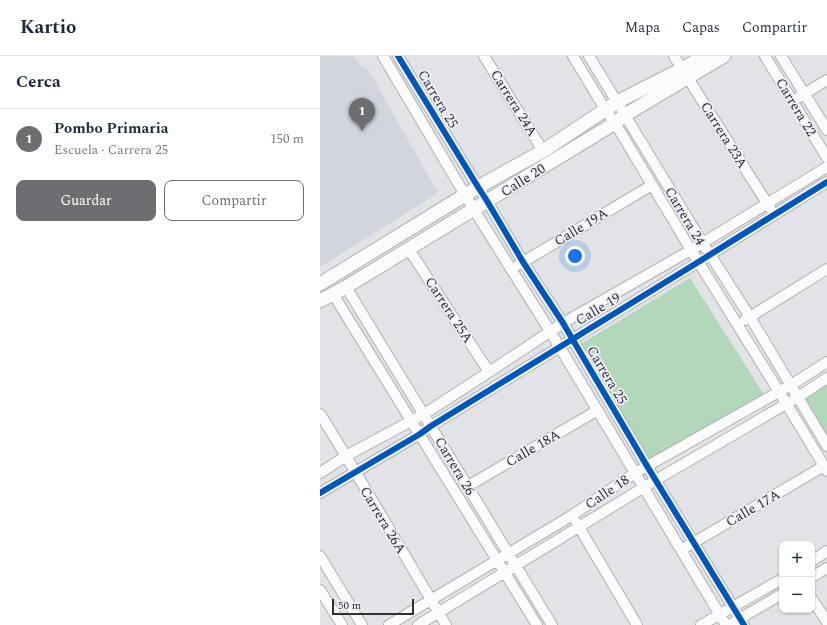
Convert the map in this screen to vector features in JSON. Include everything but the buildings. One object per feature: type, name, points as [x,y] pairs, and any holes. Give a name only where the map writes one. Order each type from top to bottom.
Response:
[{"type":"street","name":"Carrera 25","points":[[383,56],[465,195],[560,347],[726,625]]},
{"type":"street","name":"Carrera 25","points":[[398,56],[523,262],[563,323],[742,622]]},
{"type":"street","name":"Carrera 24A","points":[[484,56],[543,151]]},
{"type":"street","name":"Carrera 24","points":[[573,56],[605,109],[620,119],[710,254],[750,317],[827,446]]},
{"type":"street","name":"Carrera 24","points":[[589,56],[617,102],[620,119],[652,185],[826,469]]},
{"type":"street","name":"Carrera 23A","points":[[674,56],[774,215]]},
{"type":"street","name":"Calle 20","points":[[320,301],[346,287],[620,119],[685,73],[704,56]]},
{"type":"street","name":"Calle 20","points":[[320,284],[478,187],[543,151],[617,102],[724,56]]},
{"type":"street","name":"Carrera 22","points":[[765,56],[827,158]]},
{"type":"street","name":"Carrera 22","points":[[781,56],[827,130]]},
{"type":"street","points":[[793,102],[827,80]]},
{"type":"street","name":"Calle 19","points":[[320,472],[346,456],[424,414],[563,323],[691,250],[827,167]]},
{"type":"street","name":"Calle 19","points":[[320,493],[420,434],[827,182]]},
{"type":"street","name":"Calle 19A","points":[[511,269],[652,185]]},
{"type":"street","name":"Carrera 25A","points":[[408,248],[489,372]]},
{"type":"street","points":[[738,325],[827,269]]},
{"type":"street","name":"Carrera 26","points":[[346,287],[552,625]]},
{"type":"street","name":"Carrera 26","points":[[333,294],[537,625]]},
{"type":"street","name":"Calle 18","points":[[389,625],[571,516],[635,473],[791,385],[827,362]]},
{"type":"street","name":"Calle 18","points":[[418,625],[644,487],[798,397],[827,378]]},
{"type":"street","name":"Calle 18A","points":[[468,486],[598,410]]},
{"type":"street","name":"Carrera 26A","points":[[320,414],[446,625]]},
{"type":"street","name":"Calle 17A","points":[[681,550],[826,469]]},
{"type":"street","points":[[571,516],[637,625]]},
{"type":"street","points":[[815,559],[827,551]]},
{"type":"street","points":[[320,556],[362,625]]},
{"type":"street","points":[[815,575],[827,568]]},
{"type":"street","points":[[701,625],[779,581]]},
{"type":"street","points":[[320,590],[342,625]]},
{"type":"street","points":[[729,625],[742,622],[779,596]]},
{"type":"street","points":[[815,604],[827,622]]},
{"type":"shaded area","points":[[320,56],[354,56],[359,65],[368,69],[438,193],[320,267]]},
{"type":"green space","points":[[690,278],[765,396],[648,464],[576,347]]},
{"type":"green space","points":[[827,384],[827,454],[795,402]]},
{"type":"cycle path","points":[[398,56],[523,262],[563,323],[647,466],[744,625]]},
{"type":"cycle path","points":[[320,493],[420,434],[827,182]]},
{"type":"place","name":"Pombo Primaria","points":[[362,131]]}]
